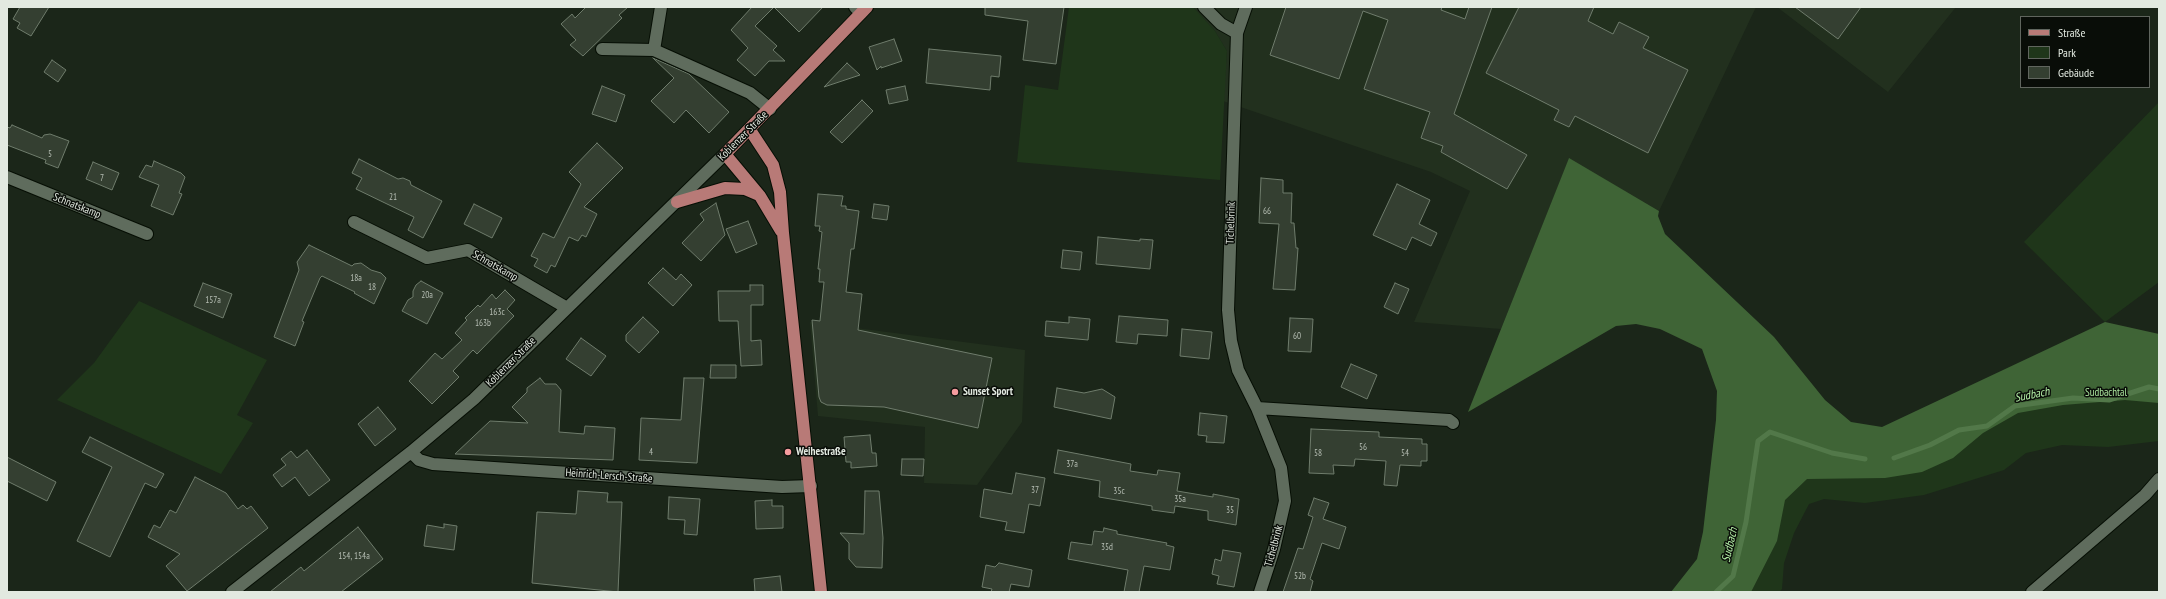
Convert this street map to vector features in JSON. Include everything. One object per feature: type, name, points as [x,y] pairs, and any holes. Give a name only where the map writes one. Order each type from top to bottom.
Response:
[{"type":"main road","name":"Koblenzer Straße","points":[[725,154],[770,109],[861,9]]},
{"type":"main road","points":[[750,130],[773,165],[780,192],[821,592]]},
{"type":"main road","points":[[725,154],[760,196],[783,233]]},
{"type":"main road","points":[[677,202],[725,188],[745,190],[760,196]]},
{"type":"street","points":[[654,50],[660,7]]},
{"type":"street","points":[[1204,7],[1221,24],[1237,33]]},
{"type":"street","name":"Tichelbrink","points":[[1246,7],[1237,33],[1228,310],[1230,341],[1238,370],[1257,408],[1281,468],[1285,501],[1274,549],[1260,592]]},
{"type":"street","name":"Koblenzer Straße","points":[[602,49],[654,50],[750,94],[770,109]]},
{"type":"street","name":"Koblenzer Straße","points":[[232,592],[411,452],[474,399],[725,154]]},
{"type":"street","name":"Schnatskamp","points":[[7,177],[147,234]]},
{"type":"street","name":"Schnatskamp","points":[[354,222],[427,258],[468,250],[567,308]]},
{"type":"street","points":[[1257,408],[1449,420],[1453,423]]},
{"type":"street","name":"Heinrich-Lersch-Straße","points":[[411,452],[419,460],[433,464],[782,487],[811,486]]},
{"type":"street","points":[[2032,592],[2145,495],[2159,479]]},
{"type":"shaded area","points":[[1193,7],[1756,7],[1659,211],[1569,159],[1501,329],[1414,322],[1470,191],[1431,172],[1223,101],[1227,51],[1215,31]]},
{"type":"shaded area","points":[[1777,7],[1956,7],[1888,92]]},
{"type":"shaded area","points":[[810,322],[1025,350],[1022,422],[977,485],[924,483],[925,427],[818,416]]},
{"type":"green space","points":[[1069,7],[1193,7],[1215,31],[1227,51],[1220,180],[1017,162],[1025,85],[1058,90]]},
{"type":"green space","points":[[2159,102],[2159,282],[2105,322],[2024,242]]},
{"type":"green space","points":[[1569,158],[1659,211],[1658,216],[1665,234],[1774,337],[1825,400],[1851,422],[1882,427],[2105,322],[2159,334],[2159,403],[2125,400],[2063,405],[2018,413],[1983,433],[1953,458],[1922,472],[1885,478],[1807,479],[1785,500],[1777,541],[1751,592],[1671,592],[1697,559],[1703,532],[1716,420],[1717,391],[1702,349],[1660,329],[1636,324],[1616,326],[1468,412]]},
{"type":"green space","points":[[139,301],[267,360],[237,415],[253,423],[221,474],[57,400],[94,363]]},
{"type":"green space","name":"Sudbachtal","points":[[2159,346],[2159,441],[2108,447],[2062,445],[2026,453],[2004,470],[1924,495],[1865,503],[1824,499],[1809,504],[1794,533],[1784,563],[1782,589],[1779,592],[1683,592],[1830,446]]},
{"type":"building","points":[[20,7],[49,7],[31,36],[17,28],[20,23],[13,19]]},
{"type":"building","points":[[586,7],[628,7],[619,15],[622,18],[583,56],[570,45],[576,40],[561,24],[572,14],[575,18]]},
{"type":"building","points":[[752,7],[774,7],[755,26],[777,46],[773,50],[785,61],[769,61],[755,76],[737,60],[748,48],[731,30]]},
{"type":"building","points":[[774,7],[823,7],[799,32]]},
{"type":"building","points":[[985,7],[1064,7],[1056,64],[1023,60],[1028,21],[985,15]]},
{"type":"building","points":[[1286,7],[1442,7],[1441,10],[1465,19],[1469,7],[1492,7],[1454,114],[1527,155],[1507,189],[1441,152],[1443,146],[1421,138],[1430,112],[1364,89],[1388,20],[1363,11],[1339,79],[1270,55]]},
{"type":"building","points":[[1519,7],[1594,7],[1588,21],[1613,34],[1619,22],[1649,37],[1643,48],[1688,70],[1648,153],[1575,116],[1569,127],[1554,120],[1559,110],[1486,73]]},
{"type":"building","points":[[1795,7],[1861,7],[1838,39]]},
{"type":"building","points":[[894,39],[902,61],[881,68],[881,66],[877,70],[869,47]]},
{"type":"building","points":[[929,49],[1001,56],[999,77],[991,76],[990,90],[926,83]]},
{"type":"building","points":[[653,58],[689,74],[729,112],[709,133],[686,110],[674,123],[651,101],[674,78]]},
{"type":"building","points":[[52,60],[66,70],[58,82],[44,72]]},
{"type":"building","points":[[847,63],[860,75],[824,87]]},
{"type":"building","points":[[602,86],[625,95],[616,122],[592,114]]},
{"type":"building","points":[[905,86],[908,100],[889,104],[886,90]]},
{"type":"building","points":[[862,100],[873,111],[842,143],[830,132]]},
{"type":"building","points":[[12,125],[42,138],[44,135],[50,134],[69,141],[58,168],[45,163],[46,160],[7,145],[7,127],[10,128]]},
{"type":"building","points":[[597,143],[623,168],[584,207],[597,214],[586,237],[582,235],[578,241],[569,237],[555,267],[551,265],[547,273],[534,266],[538,259],[531,256],[543,233],[554,238],[581,184],[569,172]]},
{"type":"building","points":[[359,159],[398,179],[403,178],[410,181],[411,185],[442,201],[423,238],[408,230],[414,217],[356,189],[362,178],[352,173]]},
{"type":"building","points":[[154,161],[181,173],[185,177],[179,193],[182,194],[173,215],[151,206],[159,185],[139,177],[146,165],[152,167]]},
{"type":"building","points":[[93,162],[119,173],[112,190],[86,179]]},
{"type":"building","points":[[1261,178],[1283,180],[1283,193],[1292,193],[1291,223],[1294,223],[1296,248],[1298,248],[1295,290],[1273,289],[1279,224],[1259,223]]},
{"type":"building","points":[[1397,184],[1430,200],[1419,224],[1437,233],[1431,246],[1412,237],[1406,250],[1373,235]]},
{"type":"building","points":[[818,194],[843,196],[841,206],[846,206],[846,209],[859,211],[854,249],[851,249],[846,292],[862,294],[858,330],[992,358],[978,428],[884,407],[827,405],[821,402],[819,397],[812,320],[820,321],[824,282],[819,282],[820,269],[818,269],[822,232],[819,231],[820,226],[815,226]]},
{"type":"building","points":[[716,203],[725,235],[701,261],[682,243],[704,220],[700,214]]},
{"type":"building","points":[[474,204],[502,218],[492,238],[464,224]]},
{"type":"building","points":[[874,204],[889,206],[887,220],[872,218]]},
{"type":"building","points":[[748,221],[757,244],[736,253],[726,229]]},
{"type":"building","points":[[1098,237],[1140,241],[1140,239],[1153,240],[1150,269],[1096,264]]},
{"type":"building","points":[[309,245],[352,266],[354,264],[361,263],[371,270],[381,273],[386,278],[374,304],[354,293],[355,292],[322,276],[302,321],[304,322],[295,346],[274,337],[299,270],[297,262]]},
{"type":"building","points":[[1063,250],[1082,252],[1080,270],[1061,268]]},
{"type":"building","points":[[663,268],[676,280],[681,274],[692,285],[673,306],[648,283]]},
{"type":"building","points":[[421,281],[443,293],[427,324],[402,311],[408,300],[413,297],[413,291],[416,285]]},
{"type":"building","points":[[203,283],[232,294],[223,318],[194,306]]},
{"type":"building","points":[[1395,283],[1409,289],[1398,314],[1384,307]]},
{"type":"building","points":[[750,285],[763,285],[763,305],[751,305],[751,341],[761,340],[762,365],[741,366],[738,321],[719,321],[718,291],[750,291]]},
{"type":"building","points":[[505,290],[515,300],[507,309],[514,316],[477,354],[473,350],[453,371],[459,377],[432,404],[409,381],[435,353],[442,359],[462,340],[455,333],[467,320],[465,318],[478,305],[480,307],[492,294],[496,299]]},
{"type":"building","points":[[1119,316],[1168,320],[1167,336],[1138,334],[1137,344],[1116,342]]},
{"type":"building","points":[[643,317],[659,332],[639,353],[626,341],[626,335]]},
{"type":"building","points":[[1069,317],[1090,319],[1088,340],[1045,336],[1046,321],[1069,323]]},
{"type":"building","points":[[1290,318],[1313,319],[1311,352],[1288,351]]},
{"type":"building","points":[[1182,329],[1212,332],[1209,359],[1180,356]]},
{"type":"building","points":[[581,338],[606,356],[591,376],[566,359]]},
{"type":"building","points":[[1351,364],[1377,375],[1367,399],[1341,387]]},
{"type":"building","points":[[711,365],[736,365],[736,378],[710,378]]},
{"type":"building","points":[[540,378],[545,384],[556,384],[561,390],[559,432],[584,434],[585,426],[615,428],[613,460],[455,454],[490,421],[528,423],[512,407],[527,392],[527,388]]},
{"type":"building","points":[[684,378],[704,378],[697,463],[639,460],[641,418],[681,420]]},
{"type":"building","points":[[1057,388],[1084,393],[1102,389],[1115,397],[1111,419],[1054,407]]},
{"type":"building","points":[[378,407],[396,429],[375,446],[358,424]]},
{"type":"building","points":[[1200,413],[1227,416],[1224,443],[1206,442],[1207,436],[1198,435]]},
{"type":"building","points":[[1311,429],[1379,432],[1379,437],[1422,439],[1422,444],[1427,444],[1427,461],[1421,461],[1421,466],[1400,465],[1397,486],[1384,485],[1386,461],[1355,459],[1354,466],[1333,465],[1334,474],[1309,473]]},
{"type":"building","points":[[870,435],[872,453],[876,453],[877,466],[851,468],[851,462],[846,462],[844,437]]},
{"type":"building","points":[[90,437],[164,474],[156,488],[145,483],[110,557],[77,541],[112,467],[82,452]]},
{"type":"building","points":[[307,450],[330,480],[309,496],[295,477],[282,487],[273,475],[286,465],[281,459],[291,451],[297,458]]},
{"type":"building","points":[[1058,450],[1131,464],[1130,471],[1157,475],[1158,470],[1180,473],[1177,491],[1213,497],[1213,494],[1239,499],[1236,525],[1208,520],[1208,511],[1175,506],[1174,513],[1152,510],[1152,506],[1099,497],[1100,481],[1054,473]]},
{"type":"building","points":[[7,457],[56,482],[47,501],[7,481]]},
{"type":"building","points":[[902,459],[924,459],[923,476],[901,475]]},
{"type":"building","points":[[1016,473],[1045,478],[1040,506],[1029,504],[1024,533],[1005,530],[1007,522],[980,517],[984,489],[1012,494]]},
{"type":"building","points":[[195,477],[226,493],[238,509],[243,505],[247,509],[251,506],[268,528],[187,591],[166,566],[180,554],[148,537],[154,525],[160,528],[170,510],[176,513]]},
{"type":"building","points":[[578,491],[608,493],[607,502],[622,502],[618,592],[532,583],[537,512],[576,514]]},
{"type":"building","points":[[865,491],[879,491],[883,538],[882,568],[856,567],[849,559],[849,543],[840,533],[864,534]]},
{"type":"building","points":[[669,497],[700,499],[697,535],[684,534],[685,520],[668,519]]},
{"type":"building","points":[[1314,498],[1329,503],[1323,519],[1346,527],[1339,549],[1322,543],[1310,579],[1313,581],[1310,592],[1283,592],[1298,548],[1303,549],[1313,517],[1308,515]]},
{"type":"building","points":[[772,500],[772,506],[783,506],[783,528],[756,529],[755,501]]},
{"type":"building","points":[[444,524],[457,526],[454,550],[424,546],[427,525],[444,528]]},
{"type":"building","points":[[358,527],[383,559],[341,592],[270,592],[301,567],[304,571]]},
{"type":"building","points":[[1104,528],[1117,531],[1117,534],[1167,543],[1166,545],[1174,547],[1170,570],[1144,566],[1139,592],[1124,592],[1128,570],[1068,559],[1071,542],[1092,545],[1094,531],[1103,532]]},
{"type":"building","points":[[1223,550],[1241,553],[1234,587],[1217,584],[1219,576],[1212,574],[1215,559],[1221,561]]},
{"type":"building","points":[[999,563],[1032,570],[1029,587],[1011,584],[1009,592],[991,592],[992,589],[982,587],[986,565],[995,567]]},
{"type":"building","points":[[780,576],[782,592],[755,592],[754,579]]},
{"type":"waterway","name":"Sudbach","points":[[1894,458],[1930,445],[1959,430],[1987,426],[2015,406],[2073,398],[2109,400],[2149,387],[2159,389]]},
{"type":"waterway","name":"Sudbach","points":[[1716,592],[1733,576],[1746,522],[1758,441],[1770,432],[1832,453],[1865,459]]},
{"type":"place","name":"Sunset Sport","points":[[955,392]]},
{"type":"place","name":"Weihestraße","points":[[788,452]]}]
